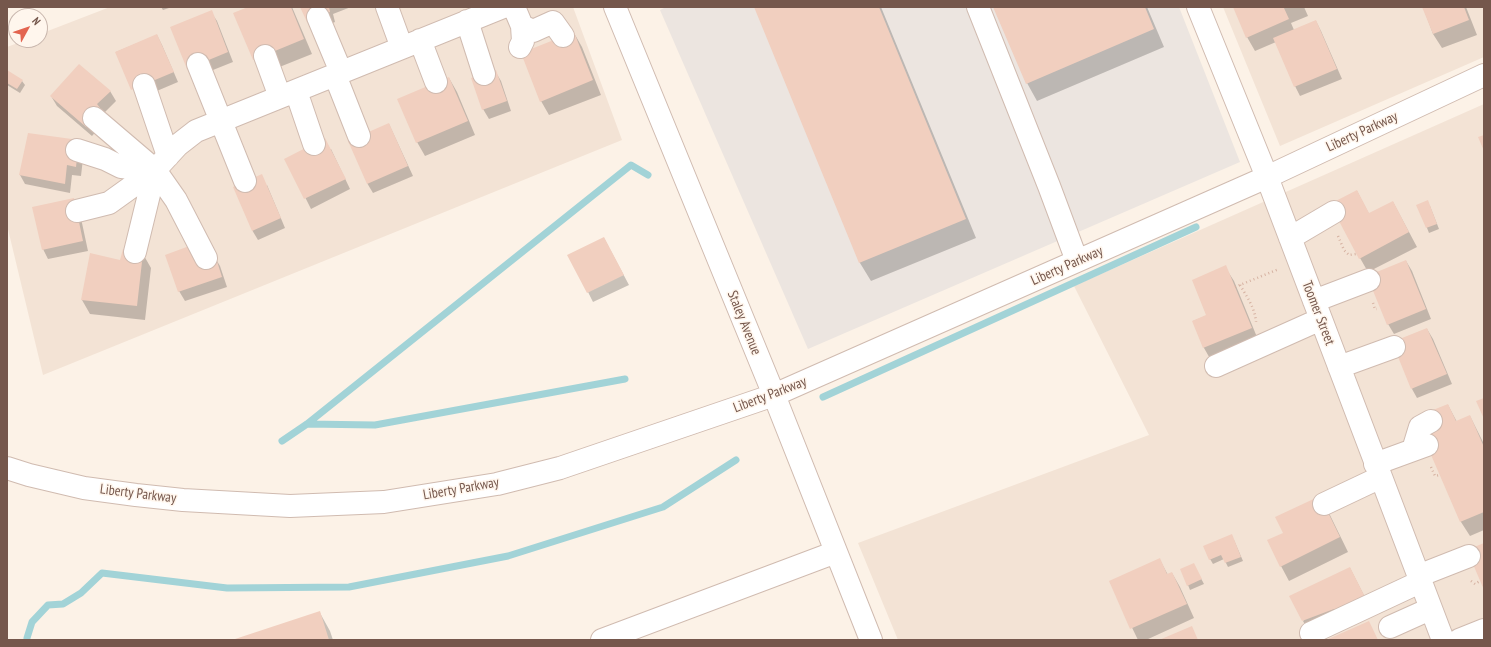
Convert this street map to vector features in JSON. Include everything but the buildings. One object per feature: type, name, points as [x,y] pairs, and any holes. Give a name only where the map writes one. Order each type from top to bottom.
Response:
[{"type":"street","points":[[387,7],[436,82]]},
{"type":"street","name":"Staley Avenue","points":[[615,7],[774,395],[871,640]]},
{"type":"street","points":[[978,7],[1077,261]]},
{"type":"street","name":"Toomer Street","points":[[1198,7],[1267,177],[1442,640]]},
{"type":"street","points":[[77,211],[109,203],[161,163],[178,145],[196,131],[484,13],[484,74]]},
{"type":"street","points":[[318,18],[359,136]]},
{"type":"street","points":[[519,27],[533,31],[553,22],[563,36]]},
{"type":"street","points":[[265,56],[288,94],[314,144]]},
{"type":"street","points":[[198,64],[246,181]]},
{"type":"street","name":"Liberty Parkway","points":[[7,468],[29,475],[84,488],[183,500],[297,506],[384,502],[497,484],[560,468],[774,395],[1267,177],[1484,75]]},
{"type":"street","points":[[144,85],[161,163],[176,200],[206,258]]},
{"type":"street","points":[[94,118],[161,163]]},
{"type":"street","points":[[77,150],[105,158],[121,166],[161,163]]},
{"type":"street","points":[[135,252],[161,163]]},
{"type":"street","points":[[1290,238],[1332,214]]},
{"type":"street","points":[[1216,366],[1258,347],[1369,280]]},
{"type":"street","points":[[1339,367],[1394,347]]},
{"type":"street","points":[[1324,504],[1420,447],[1420,427],[1431,421]]},
{"type":"street","points":[[602,640],[836,552]]},
{"type":"street","points":[[1311,633],[1419,579],[1469,556]]},
{"type":"street","points":[[1390,627],[1432,614]]},
{"type":"street","points":[[1458,640],[1484,630]]},
{"type":"path","points":[[1332,214],[1344,250],[1349,255],[1356,254]]},
{"type":"path","points":[[1235,287],[1298,260]]},
{"type":"path","points":[[1240,285],[1251,302],[1254,312],[1255,332],[1258,347]]},
{"type":"shaded area","points":[[110,7],[573,7],[622,140],[43,375],[7,225],[7,47],[48,48],[48,31]]},
{"type":"shaded area","points":[[666,7],[1179,7],[1240,162],[808,349],[660,10]]},
{"type":"shaded area","points":[[1223,7],[1484,7],[1484,57],[1280,146]]},
{"type":"shaded area","points":[[1484,104],[1484,640],[898,640],[858,543],[1149,435],[1074,286]]},
{"type":"waterway","points":[[282,441],[307,424],[631,165],[648,175]]},
{"type":"waterway","points":[[823,397],[1196,227]]},
{"type":"waterway","points":[[307,424],[375,425],[625,379]]},
{"type":"waterway","points":[[27,638],[32,622],[48,605],[63,604],[81,593],[102,573],[227,588],[349,587],[508,556],[663,507],[736,460]]}]
